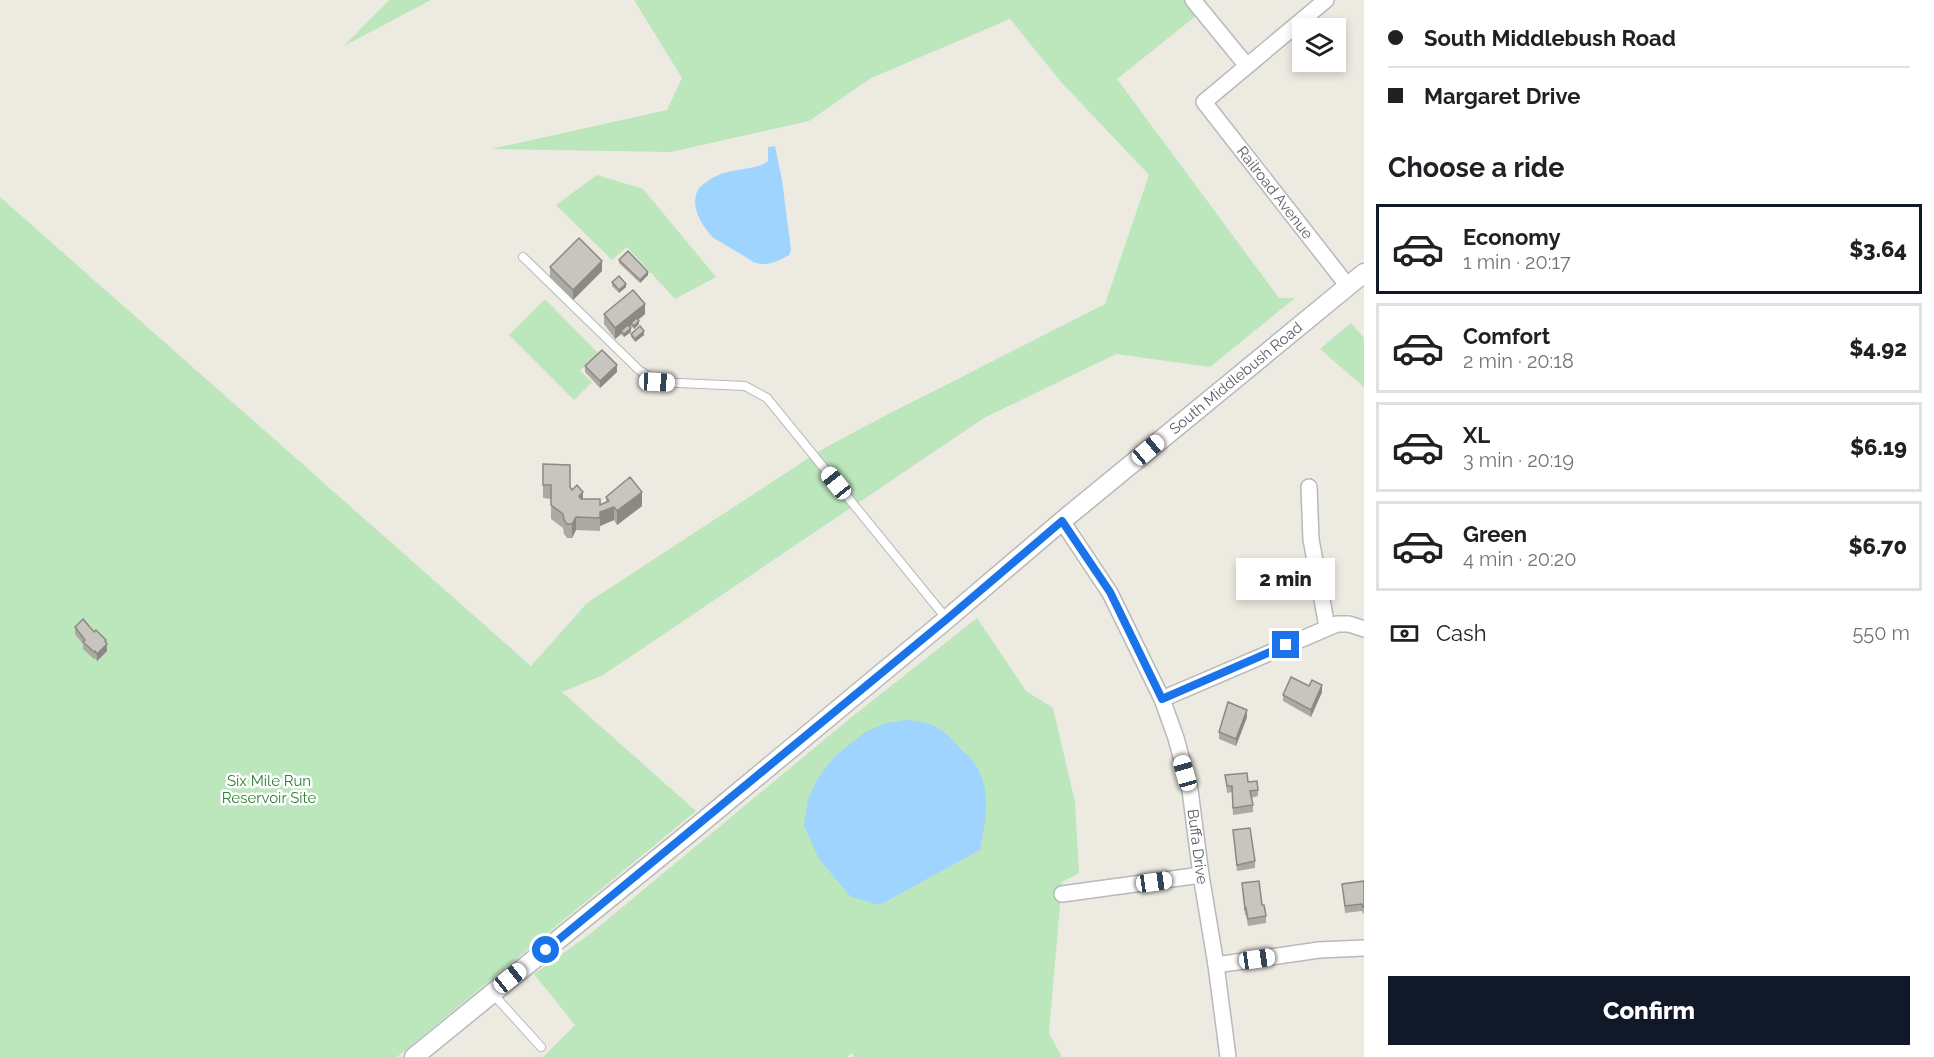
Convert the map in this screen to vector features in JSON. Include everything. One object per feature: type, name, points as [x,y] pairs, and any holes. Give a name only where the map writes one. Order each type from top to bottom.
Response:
[{"type":"street","points":[[1193,0],[1247,66],[1326,0]]},
{"type":"street","name":"Railroad Avenue","points":[[1247,66],[1204,102],[1347,285]]},
{"type":"street","name":"South Middlebush Road","points":[[414,1057],[1364,273]]},
{"type":"street","points":[[1309,487],[1311,539],[1328,627]]},
{"type":"street","name":"Buffa Drive","points":[[1062,521],[1110,592],[1162,699],[1176,738],[1190,790],[1200,875],[1216,965],[1228,1057]]},
{"type":"street","points":[[1162,699],[1328,627],[1349,624],[1364,629]]},
{"type":"street","points":[[1062,894],[1200,875]]},
{"type":"street","points":[[1216,965],[1319,950],[1364,948]]},
{"type":"lane","points":[[523,257],[639,370],[657,382],[745,386],[767,398],[947,619]]},
{"type":"lane","points":[[492,993],[541,1047]]},
{"type":"green space","points":[[389,0],[431,0],[344,46]]},
{"type":"green space","name":"Six Mile Run Reservoir Site","points":[[634,0],[1193,0],[1202,11],[1117,79],[1279,298],[1295,298],[1210,367],[1116,354],[984,418],[603,675],[562,692],[696,811],[397,1057],[0,1057],[0,197],[531,666],[587,603],[821,450],[1105,304],[1149,175],[1062,83],[1010,19],[871,78],[809,121],[671,152],[491,149],[667,110],[682,78]]},
{"type":"green space","points":[[597,175],[643,189],[716,277],[675,299],[627,247],[612,260],[556,205]]},
{"type":"green space","points":[[545,299],[598,353],[580,371],[592,382],[574,400],[509,335]]},
{"type":"green space","points":[[1351,323],[1364,338],[1364,387],[1320,349]]},
{"type":"green space","points":[[977,618],[1026,691],[1053,708],[1075,802],[1079,873],[1062,882],[1049,1033],[1062,1057],[854,1057],[852,1053],[847,1057],[543,1057],[575,1025],[534,974],[590,934],[853,716]],"holes":[[[887,723],[980,850],[880,905]]]},
{"type":"water","points":[[775,146],[791,250],[789,255],[781,260],[760,264],[715,239],[702,223],[695,203],[701,186],[724,173],[763,164],[768,161],[768,147]]},
{"type":"water","points":[[905,720],[935,726],[952,739],[973,761],[982,777],[986,798],[985,819],[980,850],[880,905],[851,897],[819,859],[804,825],[808,799],[818,778],[835,756],[867,731],[887,723]]},
{"type":"building","points":[[579,238],[602,261],[573,290],[550,267]]},
{"type":"building","points":[[628,251],[648,272],[640,280],[619,260]]},
{"type":"building","points":[[619,276],[626,284],[619,290],[612,282]]},
{"type":"building","points":[[633,290],[645,304],[615,328],[604,314]]},
{"type":"building","points":[[637,318],[639,321],[634,326],[631,323]]},
{"type":"building","points":[[628,325],[631,328],[624,334],[621,331]]},
{"type":"building","points":[[640,326],[644,331],[635,339],[631,334]]},
{"type":"building","points":[[602,350],[617,365],[600,381],[585,366]]},
{"type":"building","points":[[543,464],[570,465],[572,490],[577,485],[583,492],[579,496],[581,499],[600,499],[600,505],[609,501],[606,497],[630,477],[642,492],[617,511],[614,507],[600,512],[600,518],[576,517],[572,524],[567,524],[563,514],[551,505],[551,485],[543,485]]},
{"type":"building","points":[[83,619],[94,632],[96,630],[106,640],[107,644],[97,654],[83,642],[85,640],[75,627]]},
{"type":"building","points":[[1291,677],[1309,686],[1312,680],[1322,685],[1311,710],[1283,695]]},
{"type":"building","points":[[1228,702],[1247,710],[1236,739],[1219,732]]},
{"type":"building","points":[[1247,773],[1248,782],[1257,781],[1258,790],[1250,791],[1253,805],[1233,808],[1232,786],[1227,786],[1225,775]]},
{"type":"building","points":[[1250,828],[1255,861],[1237,865],[1233,830]]},
{"type":"building","points":[[1259,881],[1266,916],[1248,919],[1242,883]]},
{"type":"building","points":[[1364,881],[1364,907],[1362,904],[1345,906],[1342,884]]},
{"type":"route","points":[[546,950],[947,619],[1062,521],[1110,592],[1162,699],[1286,645]]}]
